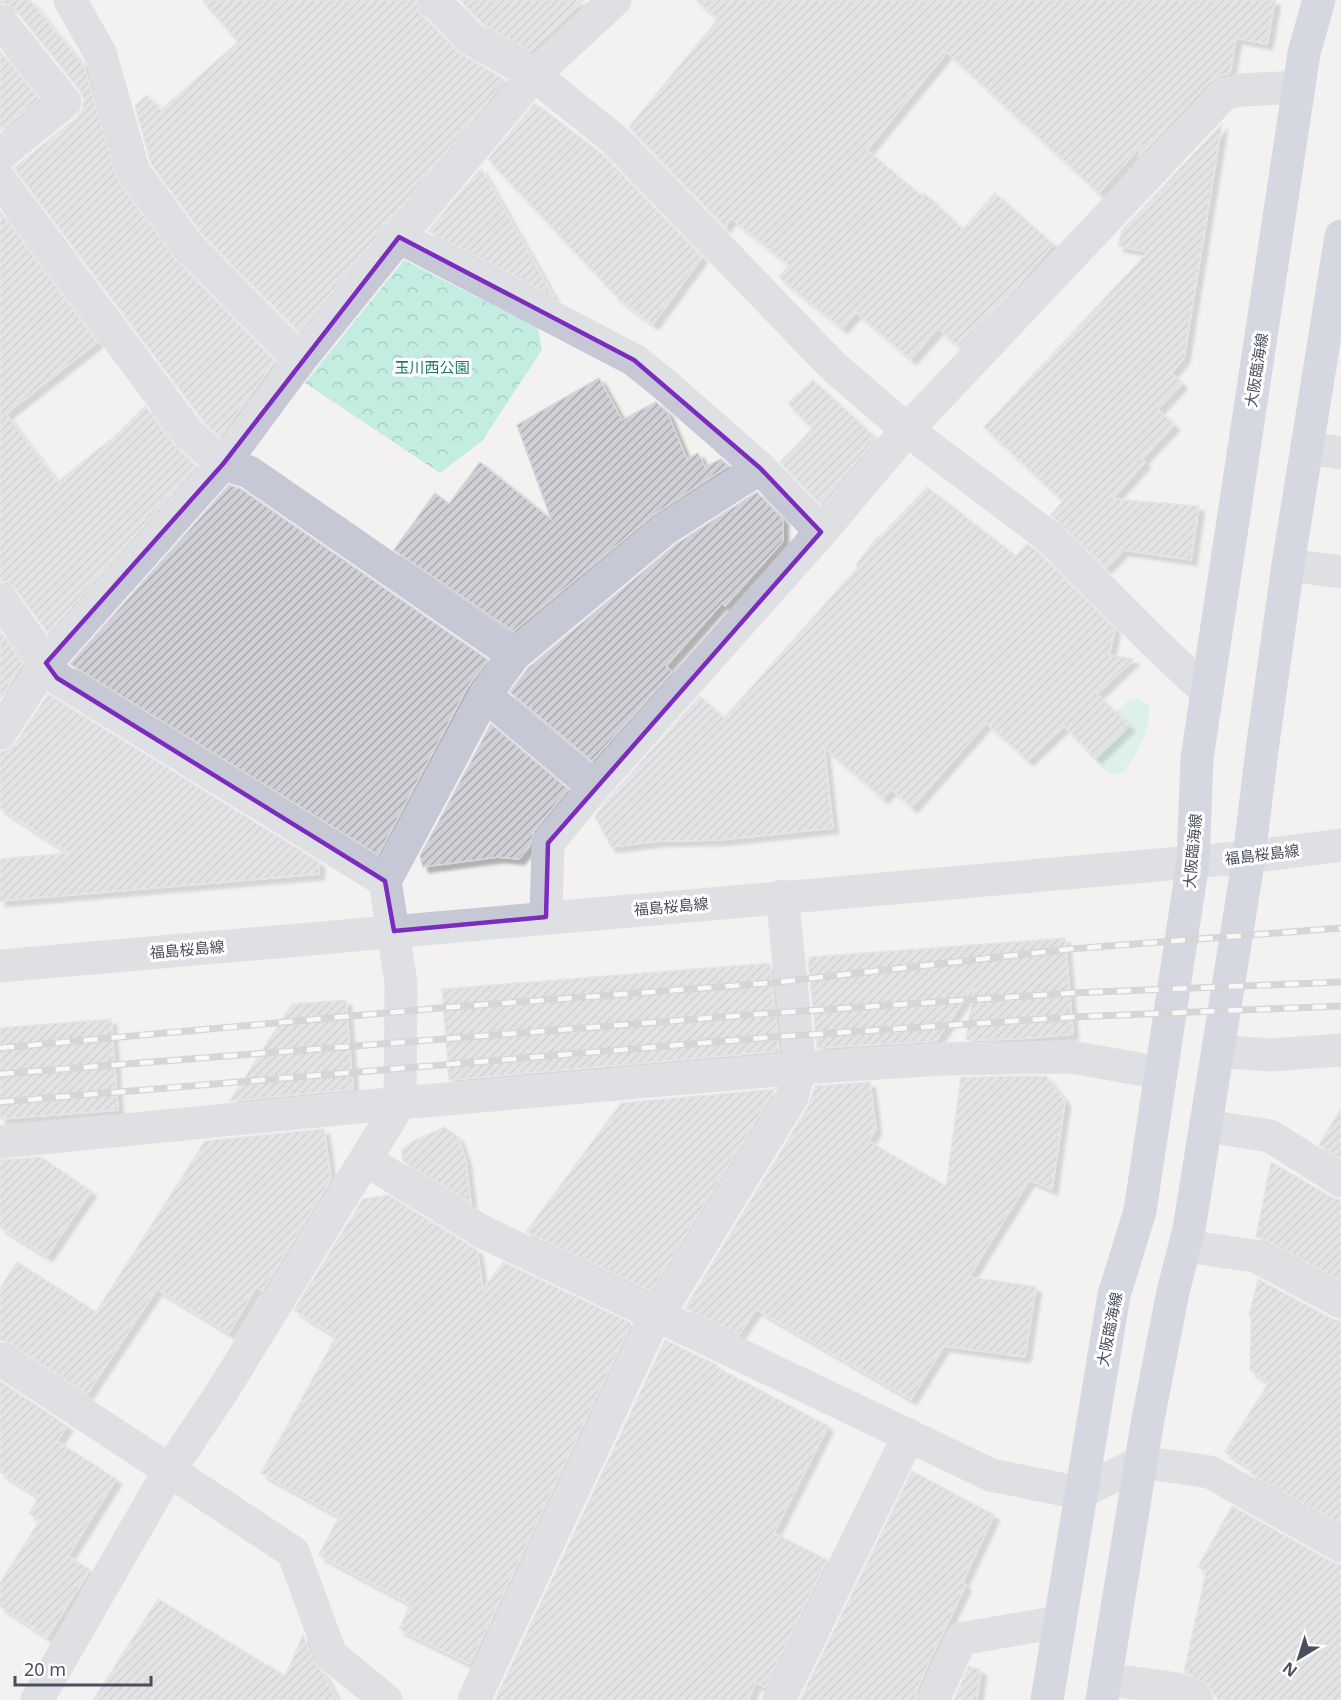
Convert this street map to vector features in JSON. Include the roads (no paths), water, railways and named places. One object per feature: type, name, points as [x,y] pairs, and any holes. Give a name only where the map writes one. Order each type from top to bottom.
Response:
[{"type":"main road","name":"大阪臨海線","points":[[1047,1700],[1114,1295],[1140,1211],[1193,862],[1197,758],[1304,53],[1319,0]]},
{"type":"main road","points":[[1104,1690],[1141,1462],[1173,1292],[1185,1246],[1206,1126],[1249,857],[1288,565],[1341,236]]},
{"type":"street","points":[[70,0],[100,53],[134,172],[190,248],[300,360]]},
{"type":"street","points":[[434,0],[471,39],[534,75],[615,140],[832,366],[907,430],[1048,537],[1207,692]]},
{"type":"street","points":[[0,733],[46,663],[223,464],[300,360],[534,75],[615,0]]},
{"type":"street","points":[[0,21],[65,102],[0,154]]},
{"type":"street","points":[[546,917],[548,843],[594,787],[821,532],[907,430],[1224,94],[1242,90],[1299,87]]},
{"type":"street","points":[[0,180],[190,435],[223,464],[249,472],[514,655]]},
{"type":"street","points":[[399,237],[634,360],[663,382],[760,468],[821,532]]},
{"type":"street","points":[[1307,448],[1341,453]]},
{"type":"street","points":[[37,1700],[169,1471],[220,1395],[400,1103],[401,982],[385,881],[485,695],[514,655],[665,529],[760,468]]},
{"type":"street","points":[[1288,565],[1341,572]]},
{"type":"street","points":[[0,599],[57,678],[385,881]]},
{"type":"street","points":[[485,695],[594,787]]},
{"type":"street","name":"福島桜島線","points":[[0,966],[1249,857],[1341,844]]},
{"type":"street","points":[[474,1700],[656,1314],[666,1302],[792,1098],[800,1068],[782,896]]},
{"type":"street","points":[[1218,1051],[1270,1054],[1341,1050]]},
{"type":"street","points":[[0,1142],[400,1103],[800,1068],[942,1059],[1071,1057],[1161,1073]]},
{"type":"street","points":[[1206,1126],[1270,1136],[1341,1181]]},
{"type":"street","points":[[366,1160],[481,1230],[991,1475],[1080,1493],[1141,1462],[1210,1472],[1341,1546]]},
{"type":"street","points":[[1185,1246],[1255,1256],[1341,1302]]},
{"type":"street","points":[[0,1359],[293,1551],[331,1655],[386,1700]]},
{"type":"street","points":[[779,1700],[909,1435]]},
{"type":"street","points":[[933,1700],[961,1639],[1059,1622]]},
{"type":"street","points":[[1104,1690],[1178,1689],[1197,1700]]},
{"type":"railway","points":[[0,1048],[440,1008],[770,983],[1070,949],[1341,928]]},
{"type":"railway","points":[[0,1074],[773,1013],[1072,993],[1341,982]]},
{"type":"railway","points":[[0,1102],[774,1037],[1073,1017],[1341,1006]]},
{"type":"park label","name":"玉川西公園","points":[[432,367]]}]
